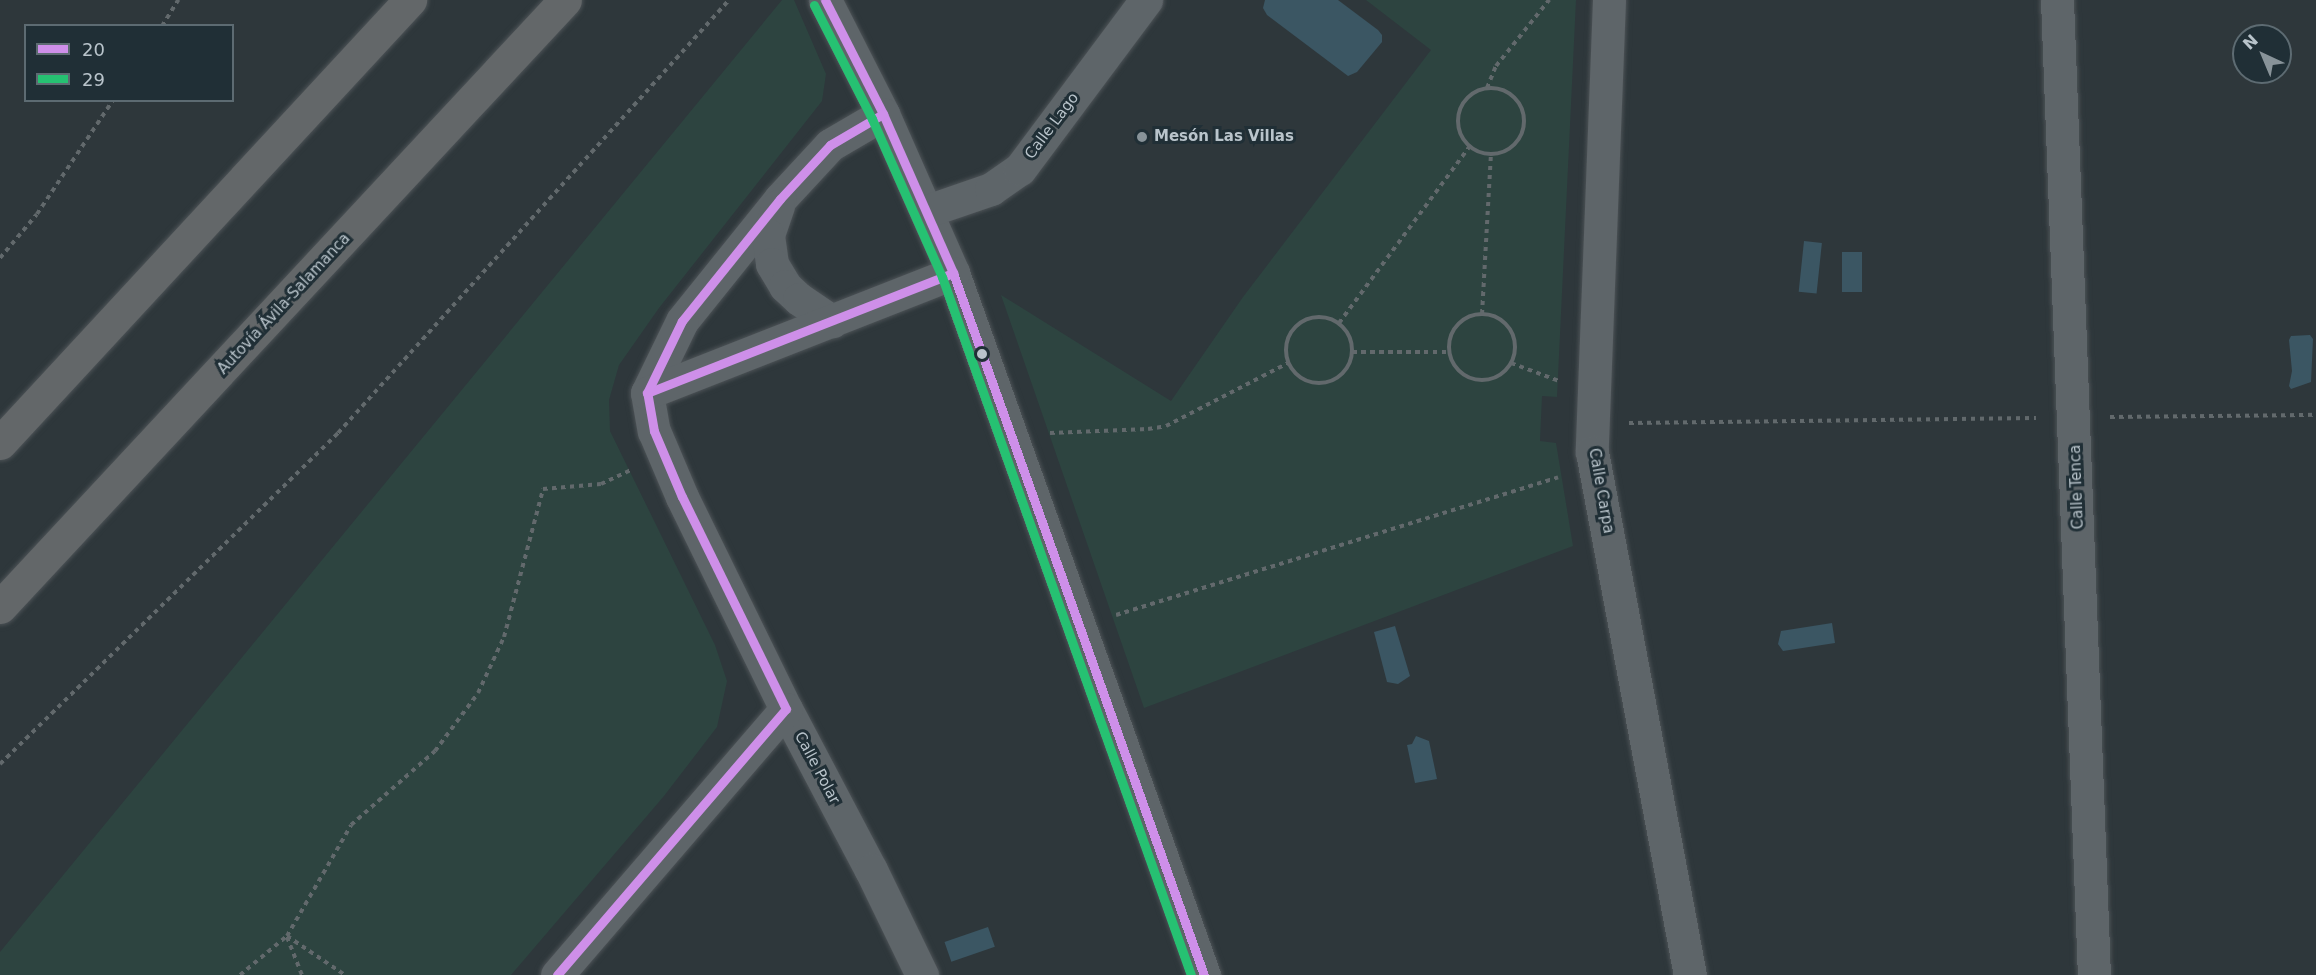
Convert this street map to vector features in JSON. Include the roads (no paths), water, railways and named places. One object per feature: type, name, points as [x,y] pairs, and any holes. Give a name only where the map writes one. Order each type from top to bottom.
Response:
[{"type":"highway","points":[[0,443],[411,0]]},
{"type":"highway","name":"Autovía Ávila-Salamanca","points":[[0,607],[565,0]]},
{"type":"street","points":[[825,0],[883,114],[953,273],[1204,975]]},
{"type":"street","name":"Calle Lago","points":[[927,211],[991,189],[1020,169],[1146,0]]},
{"type":"street","name":"Calle Carpa","points":[[1609,0],[1592,452],[1690,975]]},
{"type":"street","name":"Calle Tenca","points":[[2057,0],[2094,975]]},
{"type":"street","points":[[647,393],[682,321],[780,199],[830,145],[883,114]]},
{"type":"street","points":[[780,199],[768,235],[772,264],[785,286],[799,299],[832,321]]},
{"type":"street","points":[[647,393],[953,273]]},
{"type":"street","name":"Calle Polar","points":[[647,393],[654,431],[682,497],[786,709],[871,870],[922,975]]},
{"type":"street","points":[[557,975],[786,709]]},
{"type":"water","points":[[1265,0],[1338,0],[1378,30],[1382,35],[1382,42],[1357,72],[1348,76],[1267,15],[1263,8]]},
{"type":"water","points":[[1804,241],[1822,243],[1817,294],[1799,292]]},
{"type":"water","points":[[1842,252],[1862,252],[1862,292],[1842,292]]},
{"type":"water","points":[[2310,335],[2313,339],[2311,382],[2291,389],[2289,386],[2292,371],[2289,340],[2291,336]]},
{"type":"water","points":[[1832,623],[1835,643],[1783,651],[1778,644],[1781,631]]},
{"type":"water","points":[[1395,626],[1410,676],[1398,684],[1387,682],[1374,632]]},
{"type":"water","points":[[1416,736],[1429,741],[1437,779],[1415,783],[1407,745],[1412,744]]},
{"type":"water","points":[[988,927],[995,947],[951,962],[945,942]]},
{"type":"place","name":"Mesón Las Villas","points":[[1142,137]]}]
